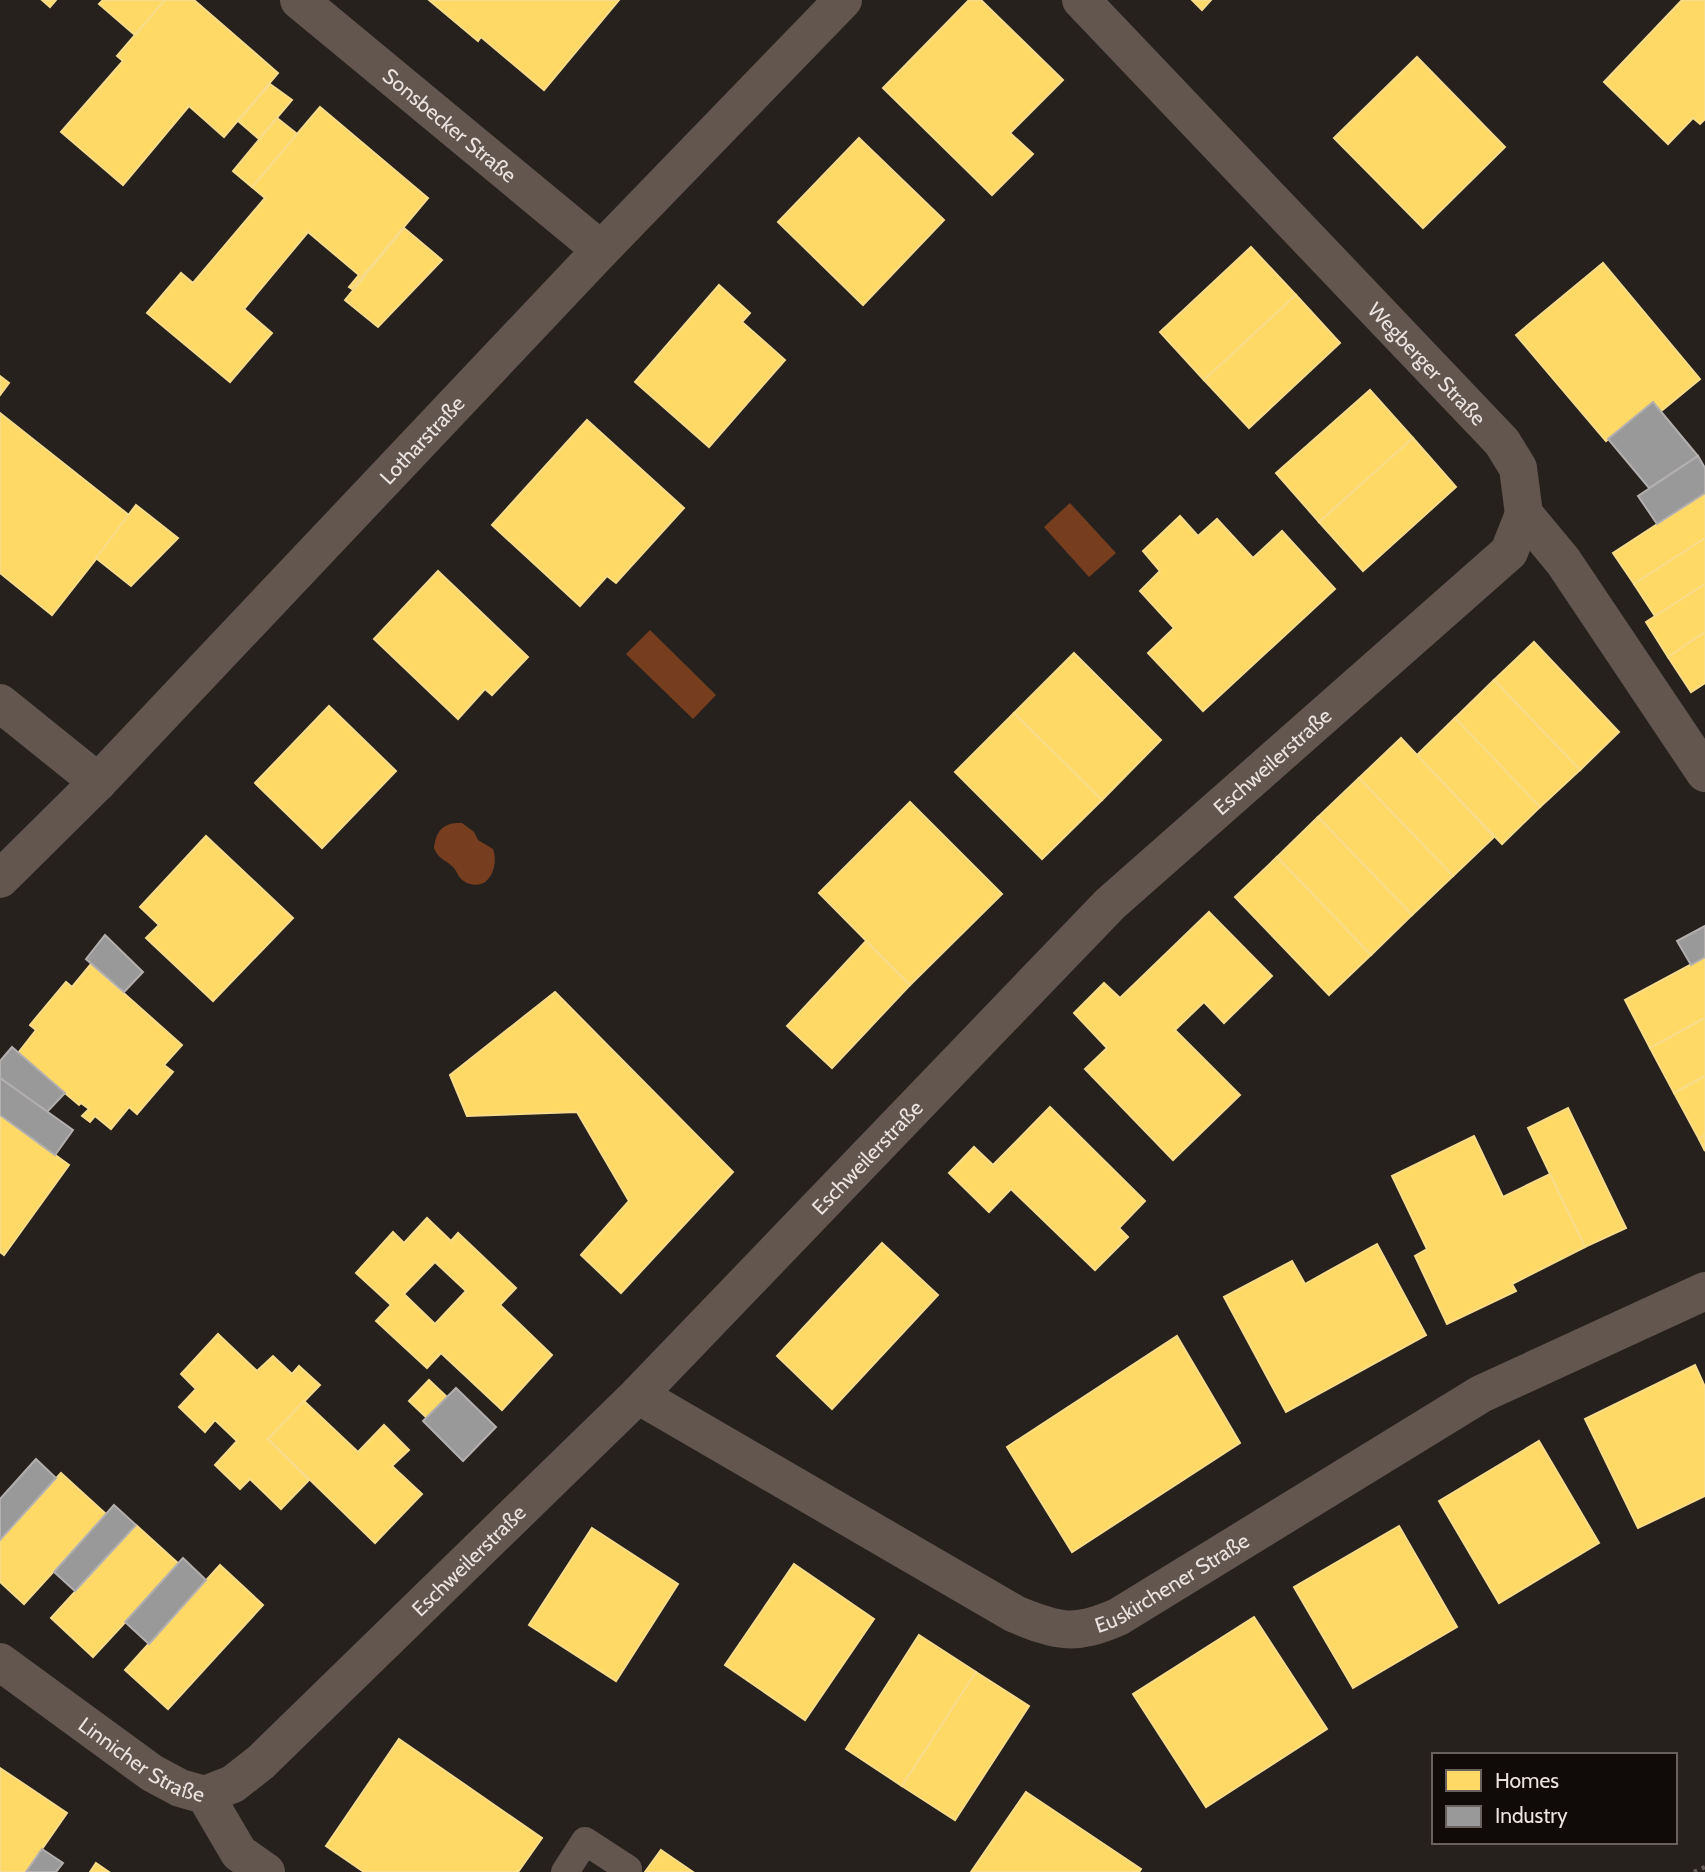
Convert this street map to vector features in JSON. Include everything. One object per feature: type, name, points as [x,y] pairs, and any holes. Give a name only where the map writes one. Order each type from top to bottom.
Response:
[{"type":"street","name":"Sonsbecker Straße","points":[[299,0],[601,250]]},
{"type":"street","name":"Lotharstraße","points":[[0,879],[98,782],[601,250],[843,0]]},
{"type":"street","name":"Wegberger Straße","points":[[1081,0],[1502,442],[1518,468],[1524,514]]},
{"type":"street","points":[[1524,514],[1563,561],[1705,773]]},
{"type":"street","name":"Eschweilerstraße","points":[[205,1795],[233,1784],[261,1762],[638,1395],[1110,904],[1509,552],[1524,514]]},
{"type":"street","points":[[0,703],[98,782]]},
{"type":"street","name":"Euskirchener Straße","points":[[638,1395],[1015,1614],[1050,1629],[1087,1631],[1118,1617],[1481,1394],[1705,1291]]},
{"type":"street","name":"Linnicher Straße","points":[[0,1662],[152,1773],[180,1788],[205,1795],[239,1853],[266,1872]]},
{"type":"lane","points":[[565,1872],[585,1841],[628,1869]]},
{"type":"path","points":[[1694,1872],[1705,1867]]},
{"type":"shaded area","points":[[1070,503],[1116,553],[1089,577],[1044,527]]},
{"type":"shaded area","points":[[650,630],[716,695],[693,719],[626,654]]},
{"type":"shaded area","points":[[462,823],[474,832],[478,840],[493,849],[495,855],[491,875],[482,884],[475,885],[464,881],[434,848],[442,828]]},
{"type":"building: Homes","points":[[42,0],[56,0],[50,7]]},
{"type":"building: Homes","points":[[103,0],[165,0],[135,35],[99,4]]},
{"type":"building: Homes","points":[[165,0],[194,0],[278,73],[224,137],[189,106],[123,185],[61,132],[123,61],[117,56]]},
{"type":"building: Homes","points":[[429,0],[619,0],[544,90],[481,37],[478,41]]},
{"type":"building: Homes","points":[[969,0],[981,0],[1063,80],[1010,133],[1033,154],[992,195],[883,88]]},
{"type":"building: Homes","points":[[1192,0],[1211,0],[1202,10]]},
{"type":"building: Homes","points":[[1682,0],[1705,0],[1705,119],[1700,124],[1693,118],[1668,144],[1604,82]]},
{"type":"building: Homes","points":[[1417,57],[1505,147],[1423,228],[1334,138]]},
{"type":"building: Homes","points":[[270,84],[292,100],[259,139],[238,121]]},
{"type":"building: Homes","points":[[320,107],[428,198],[352,289],[349,287],[359,275],[308,232],[244,309],[272,333],[230,382],[147,313],[181,273],[193,283],[265,198],[252,187]]},
{"type":"building: Homes","points":[[277,118],[297,134],[252,187],[233,171]]},
{"type":"building: Homes","points":[[859,138],[944,220],[863,305],[778,222]]},
{"type":"building: Homes","points":[[404,228],[442,260],[378,327],[345,300]]},
{"type":"building: Homes","points":[[1251,247],[1296,295],[1204,380],[1160,332]]},
{"type":"building: Homes","points":[[1603,263],[1700,379],[1660,412],[1653,402],[1606,441],[1516,335]]},
{"type":"building: Homes","points":[[719,285],[750,313],[742,322],[785,360],[709,447],[635,382]]},
{"type":"building: Homes","points":[[1296,295],[1340,343],[1249,428],[1204,380]]},
{"type":"building: Homes","points":[[0,376],[9,383],[0,395]]},
{"type":"building: Homes","points":[[1370,390],[1413,438],[1319,522],[1276,473]]},
{"type":"building: Homes","points":[[0,413],[130,516],[52,615],[0,573]]},
{"type":"building: Homes","points":[[587,420],[684,508],[616,583],[607,576],[580,606],[492,525]]},
{"type":"building: Homes","points":[[1413,438],[1456,487],[1363,571],[1319,522]]},
{"type":"building: Homes","points":[[1705,493],[1705,538],[1634,584],[1613,553]]},
{"type":"building: Homes","points":[[136,505],[178,538],[131,586],[96,558]]},
{"type":"building: Homes","points":[[1180,516],[1198,536],[1217,519],[1253,558],[1282,531],[1335,589],[1203,711],[1148,653],[1174,628],[1140,591],[1160,571],[1143,551]]},
{"type":"building: Homes","points":[[1705,538],[1705,584],[1655,616],[1634,584]]},
{"type":"building: Homes","points":[[438,571],[528,657],[492,695],[485,689],[458,719],[374,639]]},
{"type":"building: Homes","points":[[1705,584],[1705,632],[1668,657],[1646,622]]},
{"type":"building: Homes","points":[[1705,632],[1705,683],[1691,692],[1668,657]]},
{"type":"building: Homes","points":[[1534,642],[1619,732],[1580,770],[1494,680]]},
{"type":"building: Homes","points":[[1074,653],[1161,740],[1102,800],[1014,713]]},
{"type":"building: Homes","points":[[1494,680],[1580,770],[1540,807],[1455,718]]},
{"type":"building: Homes","points":[[329,706],[396,771],[322,848],[255,783]]},
{"type":"building: Homes","points":[[1014,713],[1102,800],[1042,859],[955,772]]},
{"type":"building: Homes","points":[[1455,718],[1540,807],[1502,844],[1417,755]]},
{"type":"building: Homes","points":[[1401,738],[1494,837],[1453,876],[1359,778]]},
{"type":"building: Homes","points":[[1359,778],[1453,876],[1412,915],[1318,817]]},
{"type":"building: Homes","points":[[910,802],[1002,894],[910,985],[819,893]]},
{"type":"building: Homes","points":[[1318,817],[1412,915],[1371,955],[1277,857]]},
{"type":"building: Homes","points":[[206,836],[293,918],[213,1001],[146,938],[159,925],[140,907]]},
{"type":"building: Homes","points":[[1277,857],[1371,955],[1329,995],[1235,897]]},
{"type":"building: Homes","points":[[1209,912],[1272,976],[1224,1023],[1204,1002],[1175,1030],[1240,1095],[1173,1160],[1085,1069],[1107,1048],[1074,1013],[1104,983],[1120,998]]},
{"type":"building: Homes","points":[[866,941],[910,985],[832,1068],[787,1026]]},
{"type":"building: Homes","points":[[1705,957],[1705,1018],[1650,1048],[1625,1000]]},
{"type":"building: Homes","points":[[91,964],[182,1045],[164,1065],[173,1072],[137,1114],[129,1107],[111,1129],[95,1116],[90,1122],[82,1116],[89,1109],[81,1103],[79,1105],[18,1053],[36,1030],[30,1025],[66,982],[72,987]]},
{"type":"building: Homes","points":[[555,992],[733,1172],[621,1293],[581,1255],[629,1201],[577,1112],[467,1116],[450,1075]]},
{"type":"building: Homes","points":[[1705,1018],[1705,1076],[1674,1093],[1650,1048]]},
{"type":"building: Homes","points":[[1705,1076],[1705,1135],[1699,1139],[1674,1093]]},
{"type":"building: Homes","points":[[1050,1107],[1145,1201],[1119,1228],[1128,1237],[1095,1270],[1011,1189],[989,1212],[949,1173],[974,1147],[993,1165]]},
{"type":"building: Homes","points":[[1568,1108],[1626,1228],[1585,1247],[1528,1128]]},
{"type":"building: Homes","points":[[0,1115],[69,1165],[4,1255],[0,1252]]},
{"type":"building: Homes","points":[[1705,1135],[1705,1151],[1699,1139]]},
{"type":"building: Homes","points":[[1474,1136],[1503,1197],[1550,1174],[1585,1247],[1512,1284],[1516,1291],[1447,1324],[1415,1256],[1427,1249],[1392,1176]]},
{"type":"building: Homes","points":[[427,1218],[451,1241],[458,1233],[516,1288],[500,1305],[552,1355],[502,1410],[441,1353],[427,1368],[376,1321],[391,1305],[356,1273],[393,1232],[404,1243]],"holes":[[[435,1262],[466,1291],[435,1324],[404,1294]]]},
{"type":"building: Homes","points":[[882,1243],[938,1295],[832,1409],[777,1356]]},
{"type":"building: Homes","points":[[1377,1244],[1426,1335],[1286,1412],[1224,1297],[1292,1261],[1305,1284]]},
{"type":"building: Homes","points":[[218,1334],[257,1371],[273,1356],[292,1374],[299,1366],[320,1385],[268,1439],[309,1480],[281,1509],[250,1479],[240,1489],[215,1465],[237,1441],[215,1420],[205,1432],[179,1407],[196,1389],[181,1374]]},
{"type":"building: Homes","points":[[1177,1336],[1240,1443],[1072,1552],[1007,1447]]},
{"type":"building: Homes","points":[[1695,1365],[1705,1387],[1705,1496],[1638,1528],[1585,1419]]},
{"type":"building: Homes","points":[[429,1380],[447,1397],[427,1418],[409,1401]]},
{"type":"building: Homes","points":[[304,1401],[358,1452],[384,1425],[409,1450],[392,1466],[422,1494],[375,1543],[268,1439]]},
{"type":"building: Homes","points":[[1539,1441],[1599,1543],[1499,1603],[1439,1501]]},
{"type":"building: Homes","points":[[61,1473],[106,1514],[24,1604],[0,1582],[0,1540]]},
{"type":"building: Homes","points":[[136,1525],[179,1564],[93,1657],[51,1618]]},
{"type":"building: Homes","points":[[1399,1526],[1457,1627],[1353,1688],[1294,1587]]},
{"type":"building: Homes","points":[[592,1528],[678,1584],[616,1681],[529,1625]]},
{"type":"building: Homes","points":[[794,1564],[874,1619],[805,1720],[725,1665]]},
{"type":"building: Homes","points":[[220,1565],[263,1605],[168,1709],[125,1670]]},
{"type":"building: Homes","points":[[1254,1617],[1327,1729],[1206,1807],[1133,1694]]},
{"type":"building: Homes","points":[[919,1635],[976,1672],[902,1786],[846,1749]]},
{"type":"building: Homes","points":[[976,1672],[1029,1706],[955,1820],[902,1786]]},
{"type":"building: Homes","points":[[399,1739],[542,1838],[518,1872],[364,1872],[326,1846]]},
{"type":"building: Homes","points":[[0,1768],[67,1813],[26,1872],[0,1872]]},
{"type":"building: Homes","points":[[1026,1792],[1141,1869],[1139,1872],[971,1872]]},
{"type":"building: Homes","points":[[661,1850],[693,1872],[645,1872]]},
{"type":"building: Homes","points":[[96,1863],[109,1872],[90,1872]]},
{"type":"building: Industry","points":[[1653,402],[1698,456],[1649,488],[1608,439]]},
{"type":"building: Industry","points":[[1698,456],[1705,468],[1705,493],[1657,524],[1638,496]]},
{"type":"building: Industry","points":[[1705,926],[1705,957],[1691,965],[1677,941]]},
{"type":"building: Industry","points":[[105,935],[143,972],[124,992],[86,959]]},
{"type":"building: Industry","points":[[12,1047],[65,1093],[47,1112],[0,1078],[0,1061]]},
{"type":"building: Industry","points":[[0,1078],[73,1130],[55,1155],[0,1115]]},
{"type":"building: Industry","points":[[456,1388],[496,1427],[463,1461],[423,1421]]},
{"type":"building: Industry","points":[[36,1459],[56,1478],[0,1540],[0,1499]]},
{"type":"building: Industry","points":[[114,1505],[136,1525],[75,1591],[54,1572]]},
{"type":"building: Industry","points":[[183,1558],[206,1580],[149,1644],[125,1622]]},
{"type":"building: Industry","points":[[42,1849],[63,1863],[56,1872],[26,1872]]}]
